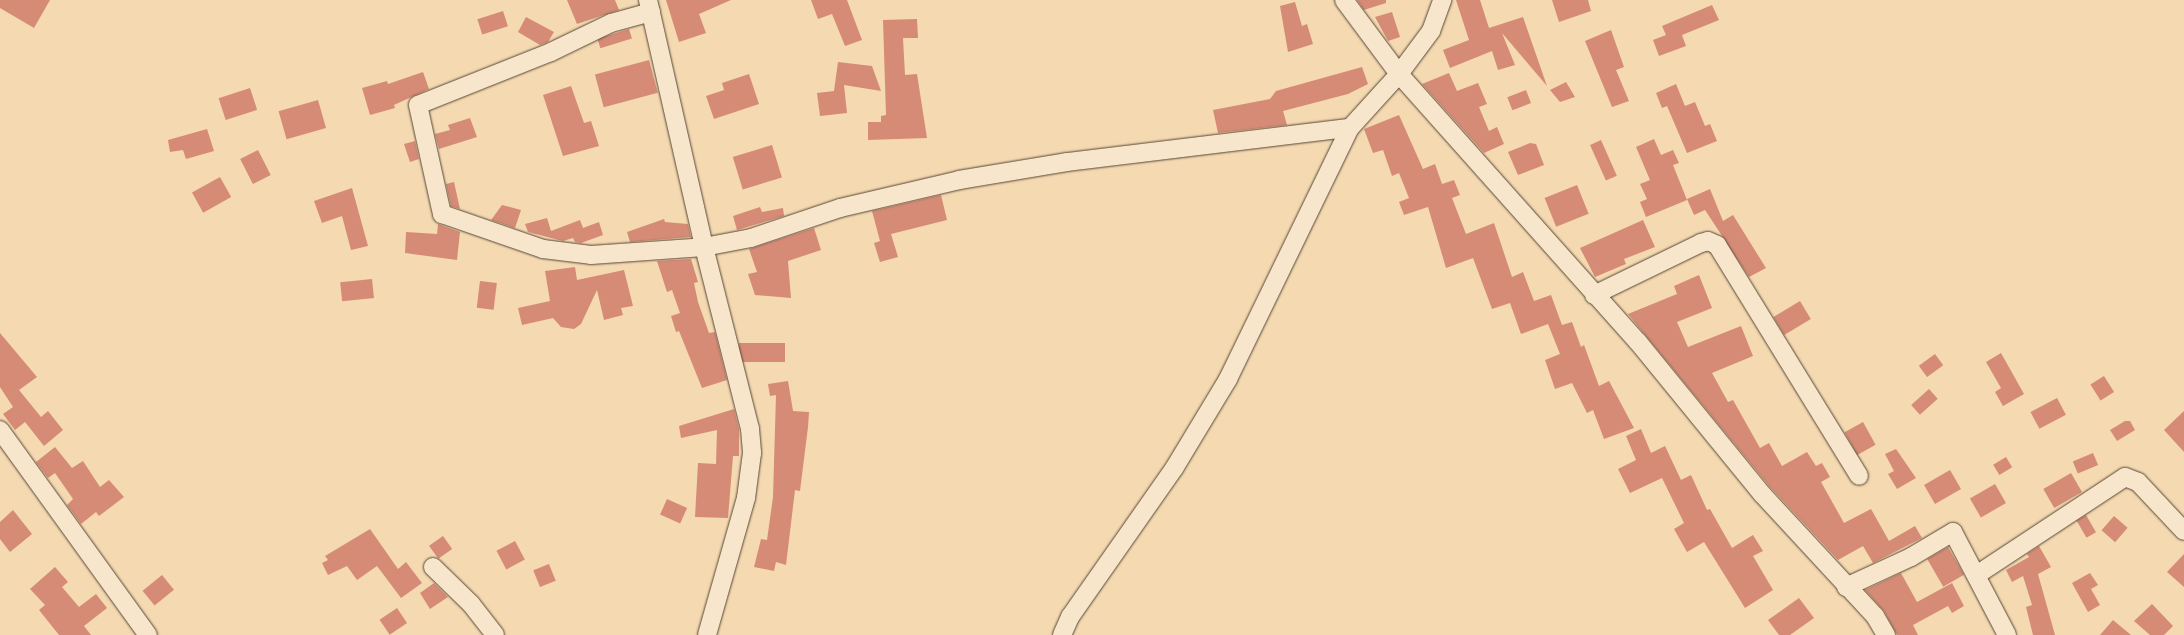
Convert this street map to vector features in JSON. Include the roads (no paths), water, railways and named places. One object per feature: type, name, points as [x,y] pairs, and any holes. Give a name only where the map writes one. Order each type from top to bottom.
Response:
[{"type":"street","points":[[1344,0],[1399,74],[1638,342],[1762,494],[1846,587],[1875,616],[1886,635]]},
{"type":"street","points":[[1062,635],[1070,617],[1175,467],[1228,379],[1350,128],[1399,74],[1431,30],[1442,0]]},
{"type":"street","points":[[707,635],[746,498],[752,453],[745,401],[704,247],[650,6],[551,52],[418,105],[442,214],[543,249],[591,255],[704,247],[751,238],[840,208],[959,180],[1067,162],[1350,128]]},
{"type":"street","points":[[1594,294],[1701,243],[1708,241],[1716,245],[1859,476]]},
{"type":"street","points":[[0,430],[148,635]]},
{"type":"street","points":[[1978,574],[2125,477],[2138,482],[2184,531]]},
{"type":"street","points":[[1846,587],[1911,557],[1953,532],[1978,574],[2007,635]]},
{"type":"street","points":[[433,567],[470,604],[495,635]]}]
